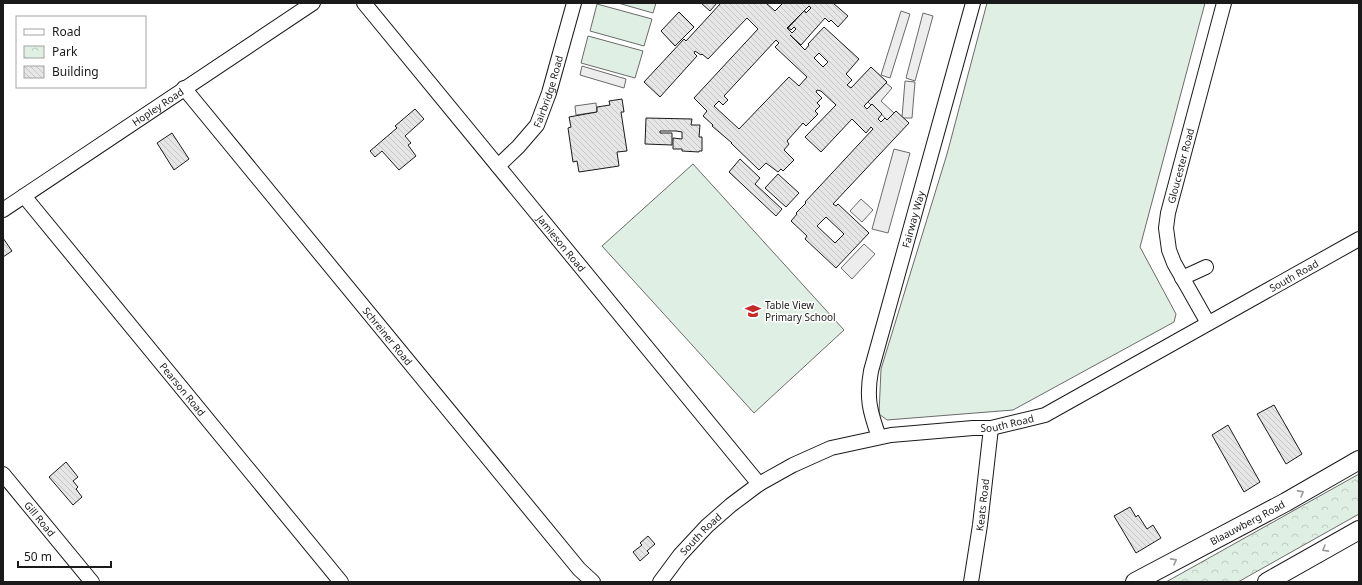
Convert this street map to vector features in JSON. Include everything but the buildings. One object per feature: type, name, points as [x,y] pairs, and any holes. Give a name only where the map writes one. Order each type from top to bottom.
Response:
[{"type":"main road","name":"Blaauwberg Road","points":[[1135,582],[1286,502],[1359,460]]},
{"type":"main road","points":[[1267,582],[1359,530]]},
{"type":"street","name":"Hopley Road","points":[[3,210],[313,3]]},
{"type":"street","name":"Jamieson Road","points":[[364,3],[759,484]]},
{"type":"street","name":"Fairbridge Road","points":[[498,166],[518,147],[537,125],[549,93],[574,3]]},
{"type":"street","name":"Fairway Way","points":[[879,437],[869,405],[868,387],[871,371],[973,3]]},
{"type":"street","name":"Gloucester Road","points":[[1208,323],[1174,263],[1169,250],[1166,228],[1168,213],[1224,3]]},
{"type":"street","name":"Schreiner Road","points":[[184,88],[579,569],[593,582]]},
{"type":"street","name":"Pearson Road","points":[[24,196],[341,582]]},
{"type":"street","name":"South Road","points":[[660,582],[680,555],[706,526],[759,484],[793,465],[831,448],[879,437],[917,432],[991,428],[1045,415],[1359,239]]},
{"type":"street","points":[[1182,278],[1206,266]]},
{"type":"street","name":"Keats Road","points":[[972,582],[991,428]]},
{"type":"street","name":"Gill Road","points":[[3,474],[92,582]]},
{"type":"green space","points":[[618,3],[656,3],[653,13]]},
{"type":"green space","points":[[987,3],[1205,3],[1140,247],[1176,314],[1174,322],[1013,410],[887,420],[879,414],[881,369],[947,154]]},
{"type":"green space","points":[[597,4],[652,19],[644,46],[590,31]]},
{"type":"green space","points":[[588,36],[643,51],[635,78],[581,63]]},
{"type":"green space","points":[[693,164],[844,330],[754,413],[602,246]]},
{"type":"green space","points":[[1359,474],[1359,514],[1238,582],[1166,582]]},
{"type":"shaded area","points":[[901,11],[910,14],[890,78],[881,75]]},
{"type":"shaded area","points":[[923,13],[933,16],[915,81],[906,78]]},
{"type":"shaded area","points":[[582,66],[626,79],[624,88],[580,75]]},
{"type":"shaded area","points":[[905,81],[915,82],[912,118],[902,117]]},
{"type":"shaded area","points":[[886,83],[892,88],[881,101],[894,113],[887,120],[872,104],[871,105],[868,102]]},
{"type":"shaded area","points":[[596,103],[597,112],[576,115],[575,106]]},
{"type":"shaded area","points":[[894,149],[910,153],[888,233],[872,229]]},
{"type":"shaded area","points":[[861,199],[873,210],[862,222],[850,211]]},
{"type":"shaded area","points":[[864,244],[875,254],[852,279],[841,268]]},
{"type":"place","name":"Table View Primary School","points":[[753,311]]}]
